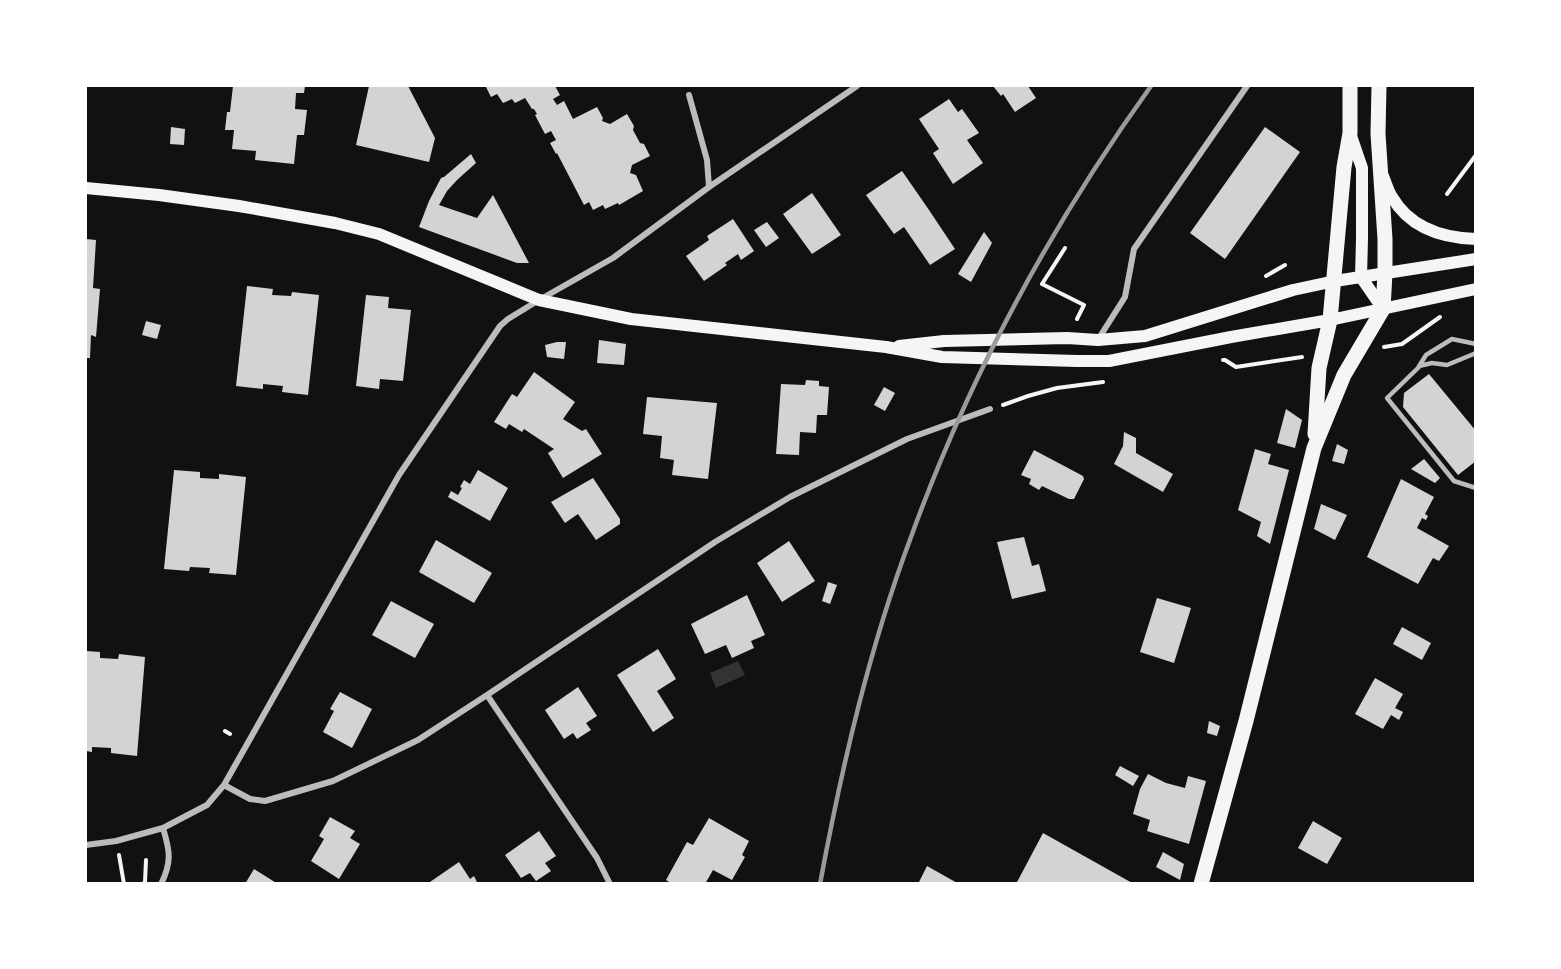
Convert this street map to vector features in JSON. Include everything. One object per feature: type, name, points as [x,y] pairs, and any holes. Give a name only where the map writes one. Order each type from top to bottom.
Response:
[{"type":"main road","points":[[1314,448],[1319,368],[1330,320],[1344,167],[1350,133],[1350,86]]},
{"type":"main road","points":[[1202,884],[1314,448],[1344,375],[1383,309],[1385,273],[1378,134],[1379,86]]},
{"type":"main road","points":[[1350,133],[1362,168],[1361,277],[1383,309]]},
{"type":"main road","points":[[1380,168],[1392,196],[1405,215],[1425,229],[1439,234],[1476,239]]},
{"type":"main road","points":[[86,188],[239,206],[357,228],[380,234],[539,300],[631,320],[886,347],[942,357],[1109,361],[1330,320],[1476,289]]},
{"type":"main road","points":[[886,347],[951,340],[1067,338],[1098,340],[1145,336],[1293,290],[1335,281],[1476,259]]},
{"type":"street","points":[[86,845],[116,841],[162,828],[207,804],[224,786],[399,475],[500,326],[539,300],[613,258],[709,187],[857,86]]},
{"type":"street","points":[[1098,340],[1125,297],[1134,249],[1247,86]]},
{"type":"street","points":[[689,95],[707,160],[709,187]]},
{"type":"street","points":[[224,786],[250,799],[265,801],[333,781],[418,740],[716,542],[790,497],[907,439],[990,409]]},
{"type":"street","points":[[488,695],[597,858],[610,884]]},
{"type":"street","points":[[161,884],[168,870],[170,852],[162,828]]},
{"type":"lane","points":[[1476,344],[1452,339],[1426,355],[1419,366],[1387,398],[1454,481],[1476,488]]},
{"type":"lane","points":[[1419,366],[1432,363],[1447,365],[1476,353]]},
{"type":"path","points":[[1447,194],[1476,155]]},
{"type":"path","points":[[1065,248],[1042,284],[1083,305]]},
{"type":"path","points":[[1266,276],[1285,265]]},
{"type":"path","points":[[1375,349],[1402,344],[1441,317]]},
{"type":"path","points":[[1226,360],[1236,367],[1295,358]]},
{"type":"path","points":[[225,731],[230,734]]},
{"type":"path","points":[[118,853],[124,884]]},
{"type":"path","points":[[143,884],[146,860]]},
{"type":"shaded area","points":[[738,661],[745,675],[716,688],[710,673]]},
{"type":"building","points":[[233,86],[305,86],[304,93],[296,93],[295,109],[307,110],[304,135],[297,135],[294,164],[255,160],[256,151],[232,149],[234,130],[225,130]]},
{"type":"building","points":[[369,86],[408,86],[435,138],[429,162],[356,145]]},
{"type":"building","points":[[555,86],[560,95],[553,99],[557,105],[564,101],[573,119],[597,107],[603,118],[602,121],[610,124],[627,114],[640,143],[644,144],[650,156],[632,165],[630,173],[636,175],[643,191],[619,205],[618,203],[605,209],[603,205],[593,210],[589,202],[584,205],[550,143],[556,140],[551,131],[545,134],[534,109],[525,98],[515,103],[512,99],[503,103],[497,94],[491,97],[486,87]]},
{"type":"building","points":[[993,86],[1028,86],[1036,98],[1015,112],[1003,94],[1001,96]]},
{"type":"building","points":[[949,99],[958,112],[962,109],[979,133],[967,140],[983,163],[953,184],[933,153],[939,149],[919,119]]},
{"type":"building","points":[[171,127],[185,129],[184,145],[170,144]]},
{"type":"building","points":[[1265,127],[1300,152],[1225,259],[1190,233]]},
{"type":"building","points":[[471,154],[476,163],[447,191],[439,205],[477,218],[493,195],[529,263],[517,263],[419,227],[441,178]]},
{"type":"building","points":[[902,171],[955,249],[930,265],[904,227],[894,234],[866,195]]},
{"type":"building","points":[[812,193],[841,235],[812,254],[783,214]]},
{"type":"building","points":[[733,219],[754,251],[741,260],[738,254],[704,281],[686,256],[709,240],[707,236]]},
{"type":"building","points":[[767,222],[779,238],[766,247],[754,230]]},
{"type":"building","points":[[984,232],[992,243],[971,282],[958,274]]},
{"type":"building","points":[[86,239],[96,240],[93,288],[100,289],[96,337],[91,335],[90,358],[86,358]]},
{"type":"building","points":[[247,286],[273,289],[272,295],[291,296],[292,292],[319,295],[308,395],[282,392],[283,386],[263,384],[263,389],[236,386]]},
{"type":"building","points":[[366,295],[389,297],[388,308],[411,310],[403,381],[380,379],[379,389],[356,386]]},
{"type":"building","points":[[146,321],[161,325],[157,339],[142,335]]},
{"type":"building","points":[[599,340],[626,344],[624,365],[597,363]]},
{"type":"building","points":[[566,342],[564,359],[547,357],[545,345]]},
{"type":"building","points":[[534,372],[575,402],[563,419],[582,431],[586,429],[602,454],[563,478],[548,453],[554,449],[524,429],[522,432],[509,424],[506,429],[494,422],[512,394],[517,397]]},
{"type":"building","points":[[1429,374],[1476,431],[1476,461],[1458,475],[1403,407],[1404,393]]},
{"type":"building","points":[[806,380],[819,381],[819,386],[829,387],[827,415],[817,415],[816,433],[800,432],[799,455],[776,454],[781,384],[805,385]]},
{"type":"building","points":[[884,387],[895,393],[885,411],[874,405]]},
{"type":"building","points":[[647,397],[717,403],[708,479],[672,475],[674,460],[660,458],[662,436],[643,434]]},
{"type":"building","points":[[1286,409],[1302,420],[1295,448],[1277,443]]},
{"type":"building","points":[[1124,432],[1136,438],[1136,453],[1173,474],[1163,492],[1114,464],[1123,446]]},
{"type":"building","points":[[1337,444],[1348,450],[1344,464],[1332,461]]},
{"type":"building","points":[[1255,449],[1271,454],[1268,464],[1289,470],[1270,544],[1257,536],[1261,522],[1238,510]]},
{"type":"building","points":[[1034,450],[1083,476],[1084,479],[1074,499],[1069,499],[1042,486],[1039,490],[1029,484],[1031,479],[1021,475]]},
{"type":"building","points":[[1424,459],[1440,478],[1435,483],[1411,469]]},
{"type":"building","points":[[174,470],[200,472],[200,478],[219,479],[219,474],[246,477],[236,575],[209,573],[210,568],[190,567],[189,571],[164,569]]},
{"type":"building","points":[[478,470],[508,488],[490,521],[448,497],[451,491],[458,495],[464,480],[470,484]]},
{"type":"building","points":[[593,478],[620,519],[620,524],[596,540],[578,514],[565,523],[551,502]]},
{"type":"building","points":[[1401,479],[1434,497],[1425,514],[1428,516],[1426,520],[1422,518],[1417,528],[1449,546],[1439,561],[1433,558],[1418,584],[1367,557]]},
{"type":"building","points":[[1321,504],[1347,515],[1335,540],[1314,529]]},
{"type":"building","points":[[1024,537],[1032,566],[1039,564],[1046,591],[1012,599],[997,542]]},
{"type":"building","points":[[436,540],[492,573],[474,603],[419,572]]},
{"type":"building","points":[[789,541],[815,581],[782,602],[757,563]]},
{"type":"building","points":[[828,582],[837,585],[830,604],[822,601]]},
{"type":"building","points":[[747,595],[765,635],[751,641],[754,648],[732,658],[726,645],[705,654],[691,624]]},
{"type":"building","points":[[1157,598],[1191,608],[1174,663],[1140,652]]},
{"type":"building","points":[[391,601],[434,624],[415,658],[372,635]]},
{"type":"building","points":[[1402,627],[1431,643],[1422,660],[1393,644]]},
{"type":"building","points":[[658,649],[676,679],[657,691],[674,718],[653,732],[617,675]]},
{"type":"building","points":[[86,651],[100,652],[100,658],[118,659],[119,654],[145,657],[137,756],[111,753],[111,748],[92,747],[92,752],[86,751]]},
{"type":"building","points":[[1375,678],[1403,694],[1395,708],[1403,712],[1399,720],[1391,715],[1383,729],[1355,714]]},
{"type":"building","points":[[578,687],[597,716],[586,723],[591,730],[577,739],[573,733],[564,739],[545,710]]},
{"type":"building","points":[[340,692],[372,709],[352,748],[323,732],[334,711],[330,709]]},
{"type":"building","points":[[1209,721],[1220,726],[1217,736],[1207,733]]},
{"type":"building","points":[[1120,766],[1139,776],[1133,786],[1115,775]]},
{"type":"building","points":[[1148,774],[1166,783],[1185,788],[1188,776],[1206,781],[1189,844],[1147,831],[1150,820],[1133,814],[1140,789]]},
{"type":"building","points":[[330,817],[355,831],[350,838],[360,844],[339,879],[311,861],[324,839],[319,836]]},
{"type":"building","points":[[709,818],[749,841],[742,855],[745,857],[732,880],[713,870],[705,884],[672,884],[666,880],[687,842],[693,845]]},
{"type":"building","points":[[1313,821],[1342,838],[1327,864],[1298,848]]},
{"type":"building","points":[[539,831],[556,856],[545,863],[551,871],[536,881],[530,873],[521,878],[505,855]]},
{"type":"building","points":[[1043,833],[1134,884],[1016,884]]},
{"type":"building","points":[[1163,852],[1184,864],[1180,880],[1156,867]]},
{"type":"building","points":[[459,862],[470,879],[474,876],[478,884],[427,884]]},
{"type":"building","points":[[927,866],[959,884],[918,884]]},
{"type":"building","points":[[254,869],[278,884],[245,884]]},
{"type":"railway","points":[[820,884],[847,752],[882,622],[934,477],[986,360],[1047,247],[1080,192],[1151,86]]}]
